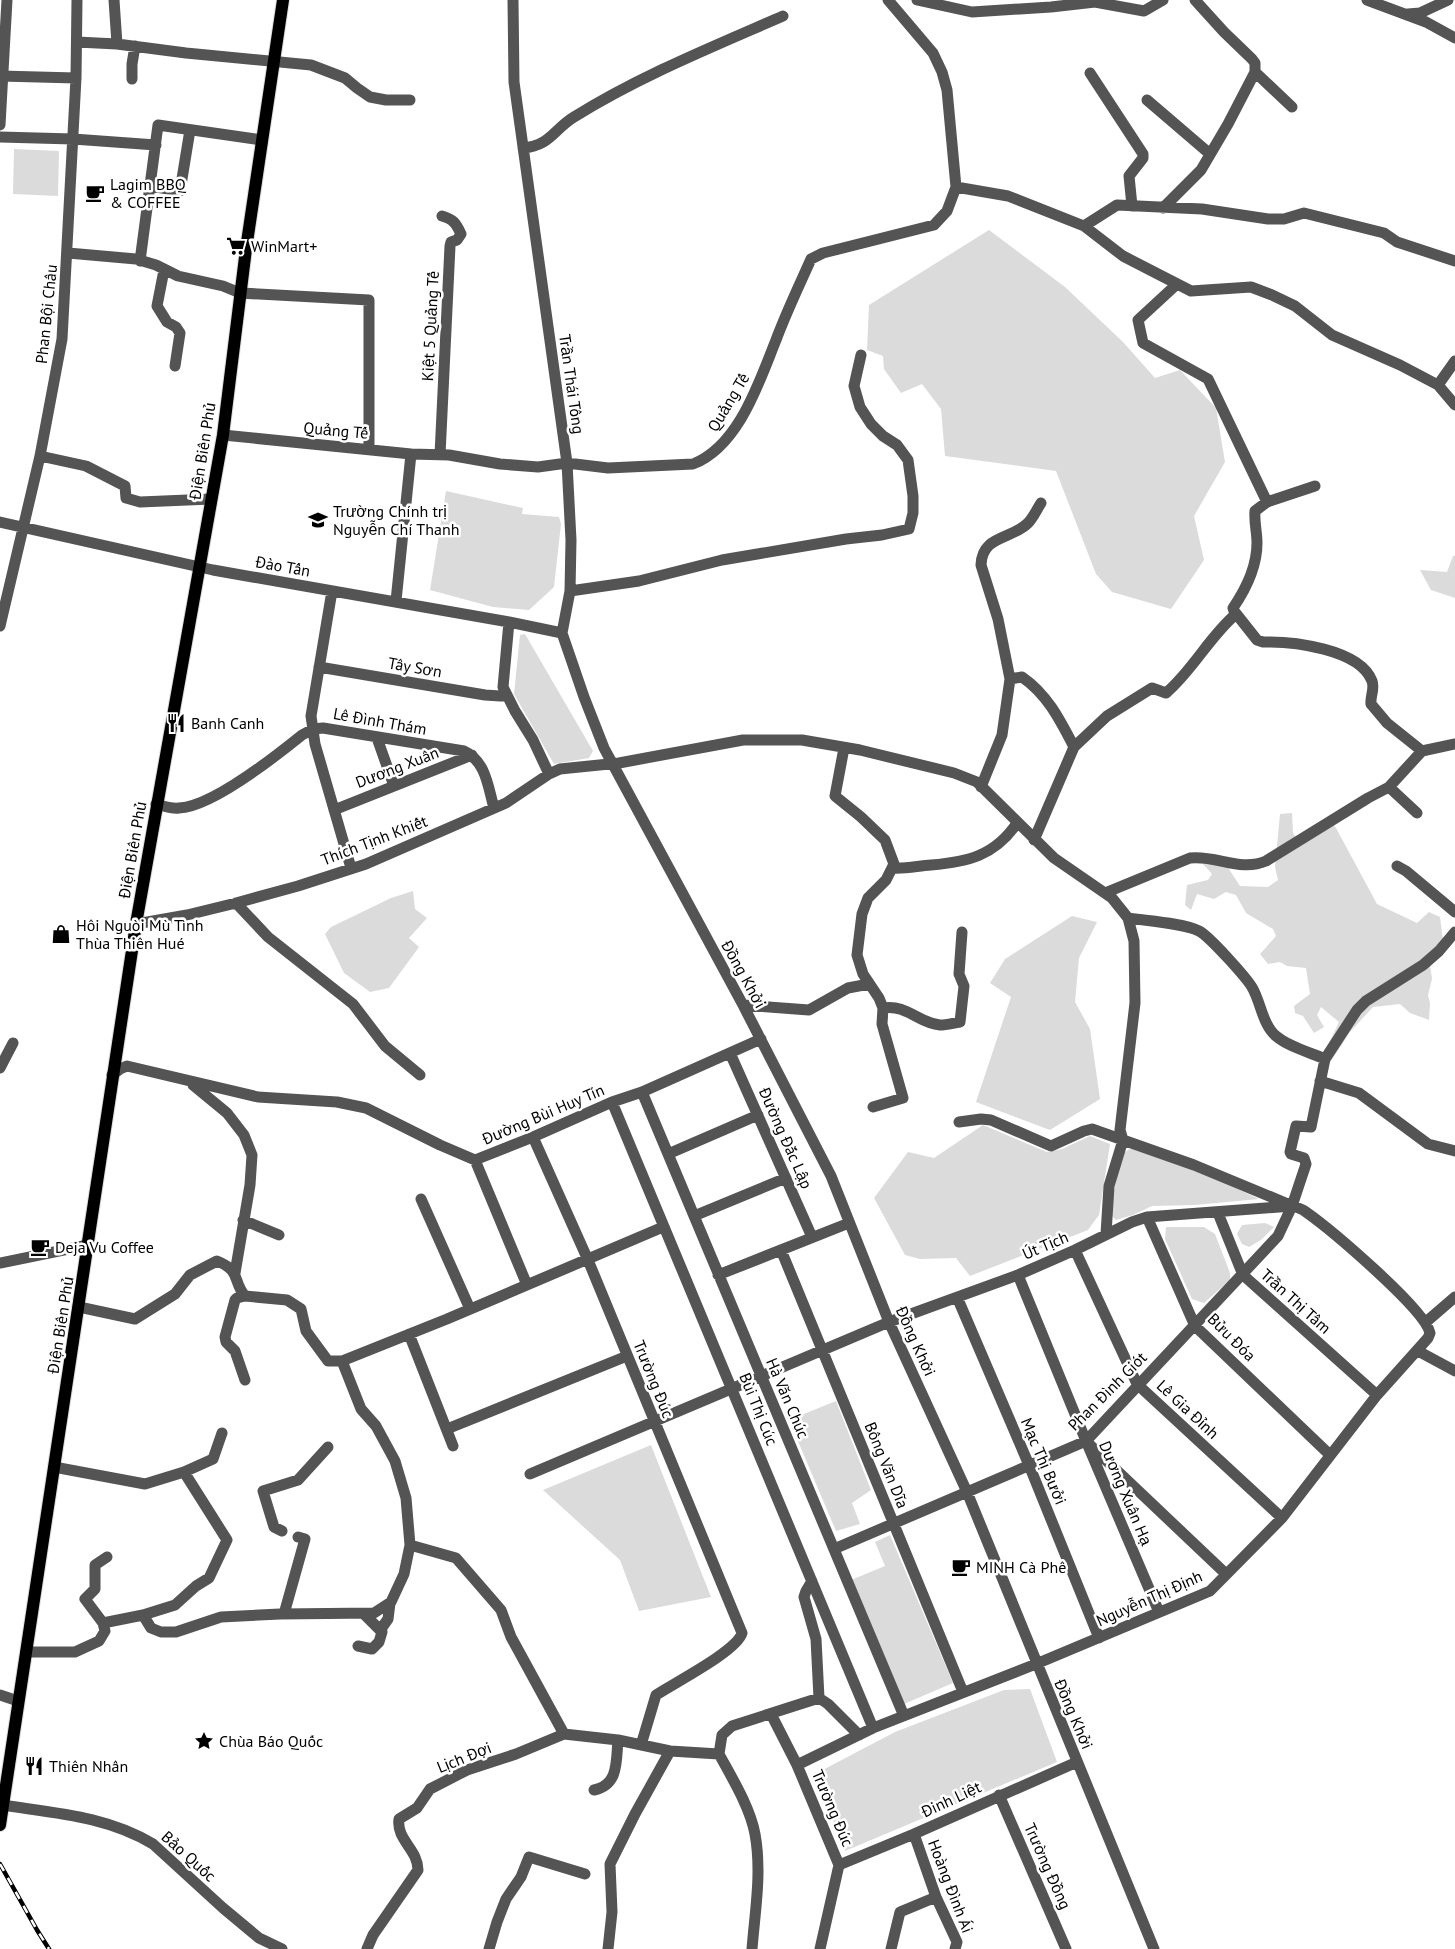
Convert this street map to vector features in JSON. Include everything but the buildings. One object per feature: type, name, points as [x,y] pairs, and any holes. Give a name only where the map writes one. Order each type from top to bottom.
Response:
[{"type":"main road","name":"Điện Biên Phủ","points":[[0,1825],[136,924],[198,567],[223,436],[240,293],[283,0]]},
{"type":"street","points":[[0,125],[3,15],[7,0]]},
{"type":"street","name":"Phan Bội Châu","points":[[0,626],[40,456],[62,339],[76,78],[77,0]]},
{"type":"street","points":[[114,0],[117,44]]},
{"type":"street","name":"Trần Thái Tông","points":[[513,0],[514,82],[567,463],[571,540],[570,591],[562,633],[604,748],[614,764]]},
{"type":"street","name":"Quảng Tế","points":[[223,436],[411,454],[440,455],[500,464],[538,466],[567,463],[608,468],[692,464],[706,459],[723,443],[749,404],[811,259],[823,253],[934,225],[947,211],[956,187],[947,90],[942,72],[933,53],[888,0]]},
{"type":"street","points":[[917,0],[972,12],[1095,2],[1144,11],[1163,0]]},
{"type":"street","points":[[1163,208],[1201,170],[1255,72],[1255,63],[1252,59],[1195,0]]},
{"type":"street","points":[[1367,0],[1426,22],[1455,38]]},
{"type":"street","points":[[1406,14],[1420,13],[1448,0]]},
{"type":"street","points":[[523,148],[534,147],[544,142],[571,119],[661,68],[703,52],[783,16]]},
{"type":"street","points":[[77,42],[117,44],[311,66],[345,78],[370,96],[386,100],[410,100]]},
{"type":"street","points":[[132,79],[135,46]]},
{"type":"street","points":[[1255,72],[1292,107]]},
{"type":"street","points":[[1090,73],[1143,154],[1143,158],[1128,176],[1132,206]]},
{"type":"street","points":[[2,76],[76,78]]},
{"type":"street","points":[[1147,100],[1210,154]]},
{"type":"street","points":[[140,260],[158,125],[262,140]]},
{"type":"street","points":[[150,186],[180,191],[190,130]]},
{"type":"street","points":[[0,138],[73,139],[156,145]]},
{"type":"street","points":[[956,187],[1008,196],[1084,226],[1123,256],[1191,291],[1251,287],[1272,295],[1295,306],[1332,335],[1400,365],[1438,385],[1455,405]]},
{"type":"street","points":[[1084,226],[1117,205],[1202,209],[1268,219],[1284,219],[1304,213],[1384,233],[1397,242],[1455,261]]},
{"type":"street","name":"Kiệt 5 Quảng Tế","points":[[440,455],[450,246],[451,242],[457,240],[461,234],[456,223],[442,216]]},
{"type":"street","points":[[68,253],[140,260],[156,265],[178,276],[223,286],[240,293],[369,300],[369,449]]},
{"type":"street","points":[[164,270],[157,306],[167,322],[176,327],[180,333],[175,366]]},
{"type":"street","points":[[1176,284],[1138,320],[1142,342],[1208,379],[1267,502]]},
{"type":"street","points":[[570,591],[639,581],[722,560],[846,539],[882,535],[909,529],[913,513],[913,496],[908,460],[897,445],[883,436],[864,416],[854,386],[861,355]]},
{"type":"street","points":[[1438,385],[1455,361]]},
{"type":"street","points":[[396,601],[411,454]]},
{"type":"street","points":[[40,456],[86,466],[125,486],[126,498],[140,502],[211,499]]},
{"type":"street","points":[[1315,486],[1267,502],[1255,511],[1257,546],[1255,563],[1248,586],[1233,608],[1257,640],[1319,646],[1363,667],[1373,686],[1371,704],[1394,730],[1422,751]]},
{"type":"street","points":[[981,787],[1002,734],[1010,679],[998,619],[981,565],[981,556],[985,548],[1027,524],[1041,503]]},
{"type":"street","name":"Đào Tấn","points":[[0,522],[198,567],[396,601],[562,633]]},
{"type":"street","points":[[332,591],[311,716],[315,744],[351,868]]},
{"type":"street","points":[[1034,840],[1074,747],[1107,716],[1152,688],[1166,693],[1186,674],[1226,623],[1236,614]]},
{"type":"street","points":[[509,622],[502,683],[506,695],[533,740],[549,774]]},
{"type":"street","name":"Tây Sơn","points":[[319,667],[485,695],[506,695]]},
{"type":"street","points":[[1010,679],[1022,677],[1035,686],[1056,713],[1074,747]]},
{"type":"street","name":"Lê Đình Thám","points":[[156,804],[179,808],[197,804],[216,796],[313,729],[323,728],[464,751],[472,756]]},
{"type":"street","points":[[377,738],[394,786]]},
{"type":"street","name":"Thích Tịnh Khiết","points":[[136,924],[187,915],[236,903],[298,886],[351,868],[506,803],[549,774],[560,769],[614,764],[742,740],[802,740],[954,773],[977,782],[1034,840],[1054,858],[1112,898],[1128,918]]},
{"type":"street","points":[[1105,893],[1190,858],[1241,866],[1260,863],[1389,787],[1422,751],[1455,744]]},
{"type":"street","points":[[844,748],[835,796],[862,817],[885,840],[894,864],[886,880],[868,898],[862,914],[858,955],[863,974],[879,998],[883,1008],[882,1024],[903,1098],[873,1108]]},
{"type":"street","points":[[472,756],[478,760],[483,770],[494,808]]},
{"type":"street","name":"Dương Xuân","points":[[334,810],[472,756]]},
{"type":"street","name":"Đồng Khởi","points":[[614,764],[761,1039],[831,1176],[889,1322],[967,1492],[1154,1949]]},
{"type":"street","points":[[1389,787],[1417,813]]},
{"type":"street","points":[[892,868],[906,869],[964,862],[986,853],[1007,838],[1017,823]]},
{"type":"street","points":[[1397,866],[1406,871],[1455,912]]},
{"type":"street","points":[[236,903],[268,936],[353,1004],[385,1046],[420,1075]]},
{"type":"street","points":[[1106,1234],[1109,1186],[1123,1140],[1120,1130],[1133,1021],[1136,977],[1134,941],[1128,918],[1189,928],[1202,932],[1246,977],[1256,994],[1268,1026],[1276,1036],[1287,1043],[1325,1058]]},
{"type":"street","points":[[883,1008],[894,1006],[902,1008],[920,1018],[941,1025],[960,1022],[964,986],[958,974],[962,932]]},
{"type":"street","points":[[1455,932],[1439,951],[1423,965],[1359,1007],[1325,1058],[1320,1081],[1359,1093],[1428,1144],[1455,1152]]},
{"type":"street","points":[[743,1005],[810,1010],[848,988],[869,984]]},
{"type":"street","name":"Đường Bùi Huy Tín","points":[[112,1075],[128,1066],[258,1097],[337,1102],[366,1108],[440,1145],[475,1160],[533,1138],[612,1102],[642,1092],[761,1039]]},
{"type":"street","points":[[0,1068],[13,1043]]},
{"type":"street","name":"Đường Đắc Lập","points":[[730,1053],[812,1237]]},
{"type":"street","name":"Phan Đình Giót","points":[[834,1549],[1086,1441],[1137,1384],[1195,1326],[1278,1236],[1292,1206],[1306,1164],[1304,1158],[1290,1152],[1296,1126],[1311,1126],[1320,1081]]},
{"type":"street","points":[[189,1082],[227,1113],[244,1135],[252,1155],[250,1185],[235,1273],[241,1292],[245,1296]]},
{"type":"street","name":"Hà Văn Chúc","points":[[642,1092],[904,1716]]},
{"type":"street","name":"Bùi Thị Cúc","points":[[612,1102],[663,1227],[733,1388],[873,1728]]},
{"type":"street","points":[[668,1154],[758,1115]]},
{"type":"street","points":[[960,1122],[981,1119],[991,1120],[1051,1146],[1092,1129],[1194,1165],[1304,1210],[1339,1238],[1402,1296],[1426,1322],[1455,1297]]},
{"type":"street","name":"Trường Đúc","points":[[533,1138],[588,1260],[742,1633],[739,1640],[710,1662],[656,1695],[641,1745]]},
{"type":"street","points":[[475,1160],[527,1285]]},
{"type":"street","points":[[694,1216],[786,1178]]},
{"type":"street","points":[[421,1199],[470,1309]]},
{"type":"street","name":"Út Tịch","points":[[530,1474],[889,1322],[1018,1275],[1147,1217],[1292,1206]]},
{"type":"street","name":"Trần Thị Tâm","points":[[1218,1213],[1242,1275],[1377,1395]]},
{"type":"street","name":"Bửu Đóa","points":[[1147,1217],[1195,1326],[1330,1455]]},
{"type":"street","points":[[243,1220],[279,1235]]},
{"type":"street","points":[[718,1275],[849,1223]]},
{"type":"street","points":[[245,1380],[235,1351],[226,1342],[225,1337],[237,1298],[245,1296],[287,1300],[301,1309],[306,1330],[328,1361],[342,1360],[470,1309],[663,1227]]},
{"type":"street","points":[[0,1263],[88,1245]]},
{"type":"street","name":"Bông Văn Dĩa","points":[[781,1250],[963,1692]]},
{"type":"street","name":"Lê Gia Đỉnh","points":[[1076,1250],[1137,1384],[1282,1518]]},
{"type":"street","points":[[79,1307],[135,1319],[175,1294],[190,1275],[217,1261],[227,1265],[235,1273]]},
{"type":"street","name":"Dương Xuân Hạ","points":[[1018,1275],[1159,1612]]},
{"type":"street","name":"Mạc Thị Bưởi","points":[[958,1297],[1099,1638]]},
{"type":"street","name":"Nguyễn Thị Định","points":[[797,1765],[873,1728],[1036,1664],[1210,1592],[1282,1518],[1377,1395],[1418,1351],[1430,1333],[1426,1322]]},
{"type":"street","points":[[409,1334],[454,1446]]},
{"type":"street","points":[[1418,1351],[1455,1371]]},
{"type":"street","points":[[447,1428],[627,1356]]},
{"type":"street","points":[[342,1360],[361,1409],[376,1426],[395,1461],[406,1498],[410,1545],[404,1574],[390,1603],[388,1619],[381,1629],[379,1642],[372,1649],[358,1646]]},
{"type":"street","points":[[54,1467],[145,1484],[184,1472],[213,1459],[222,1433]]},
{"type":"street","points":[[1086,1441],[1226,1574]]},
{"type":"street","points":[[282,1531],[274,1527],[263,1491],[298,1480],[328,1447]]},
{"type":"street","points":[[103,1623],[142,1615],[175,1605],[196,1586],[209,1578],[227,1540],[184,1472]]},
{"type":"street","points":[[284,1614],[305,1539],[298,1537]]},
{"type":"street","points":[[410,1545],[456,1558],[501,1610],[511,1637],[564,1734]]},
{"type":"street","points":[[26,1652],[75,1652],[100,1642],[105,1631],[103,1623],[85,1599],[95,1589],[95,1565],[107,1557]]},
{"type":"street","points":[[812,1581],[804,1597],[816,1639],[819,1698]]},
{"type":"street","points":[[142,1615],[151,1628],[161,1632],[176,1632],[221,1617],[284,1614],[364,1614],[374,1613],[390,1603]]},
{"type":"street","points":[[364,1614],[381,1629]]},
{"type":"street","points":[[0,1695],[18,1701]]},
{"type":"street","points":[[752,1949],[758,1870],[755,1834],[736,1784],[719,1754],[722,1735],[732,1726],[819,1698]]},
{"type":"street","points":[[819,1698],[828,1704],[860,1735]]},
{"type":"street","name":"Trường Đúc","points":[[771,1714],[797,1765],[839,1865],[820,1949]]},
{"type":"street","name":"Lịch Đợi","points":[[367,1949],[373,1935],[418,1870],[418,1863],[398,1828],[399,1819],[417,1808],[430,1789],[467,1770],[516,1754],[564,1734],[618,1740],[670,1751],[719,1754]]},
{"type":"street","points":[[594,1790],[606,1786],[611,1781],[618,1740]]},
{"type":"street","points":[[608,1949],[612,1912],[610,1864],[670,1751]]},
{"type":"street","name":"Đinh Liệt","points":[[839,1865],[1077,1762]]},
{"type":"street","name":"Trường Đồng","points":[[999,1795],[1066,1949]]},
{"type":"street","name":"Bảo Quốc","points":[[2,1805],[95,1819],[142,1838],[153,1844],[259,1938],[282,1949]]},
{"type":"street","name":"Hoàng Đình Ái","points":[[914,1834],[936,1897],[957,1942],[955,1949]]},
{"type":"street","points":[[489,1949],[506,1899],[521,1877],[529,1858],[585,1874]]},
{"type":"street","points":[[891,1949],[900,1912],[936,1897]]},
{"type":"shaded area","points":[[14,149],[59,151],[58,196],[13,194]]},
{"type":"shaded area","points":[[989,230],[1065,287],[1123,342],[1155,378],[1180,370],[1216,408],[1225,462],[1194,516],[1204,560],[1171,609],[1112,592],[1096,574],[1056,471],[945,456],[941,409],[922,384],[901,393],[884,369],[883,356],[867,350],[869,305]]},
{"type":"shaded area","points":[[446,491],[523,508],[522,514],[559,517],[561,524],[554,587],[529,610],[493,607],[430,590]]},
{"type":"shaded area","points":[[1453,556],[1455,556],[1455,598],[1431,590],[1420,570],[1447,572]]},
{"type":"shaded area","points":[[525,634],[593,751],[589,758],[554,764],[514,694],[520,635]]},
{"type":"shaded area","points":[[1292,813],[1293,833],[1298,841],[1328,819],[1336,828],[1377,904],[1417,923],[1429,912],[1440,917],[1443,940],[1430,965],[1432,979],[1428,995],[1430,1003],[1429,1020],[1410,1013],[1400,1004],[1373,1007],[1350,1032],[1329,1064],[1325,1051],[1339,1022],[1321,1007],[1317,1015],[1324,1027],[1314,1033],[1303,1016],[1295,1013],[1294,1006],[1310,994],[1306,968],[1287,966],[1280,962],[1268,964],[1260,954],[1276,936],[1273,929],[1246,913],[1236,895],[1226,892],[1214,899],[1197,894],[1191,910],[1185,905],[1187,885],[1208,880],[1212,874],[1203,864],[1223,860],[1240,886],[1268,887],[1278,880],[1275,867],[1280,814]]},
{"type":"shaded area","points":[[413,891],[415,909],[427,918],[409,938],[419,947],[389,988],[370,992],[344,973],[325,934],[331,927],[391,898]]},
{"type":"shaded area","points":[[1072,916],[1097,922],[1079,958],[1075,1002],[1090,1029],[1100,1099],[1050,1130],[976,1102],[1011,997],[990,983],[1005,959]]},
{"type":"shaded area","points":[[983,1125],[1047,1152],[1062,1149],[1090,1136],[1110,1144],[1099,1215],[1088,1230],[970,1276],[956,1258],[920,1259],[905,1255],[874,1198],[908,1152],[934,1158]]},
{"type":"shaded area","points":[[1133,1147],[1195,1169],[1259,1199],[1195,1205],[1152,1206],[1133,1215],[1116,1220],[1109,1213],[1122,1154]]},
{"type":"shaded area","points":[[1265,1223],[1274,1227],[1261,1240],[1249,1247],[1242,1244],[1237,1234],[1242,1225]]},
{"type":"shaded area","points":[[1166,1227],[1204,1227],[1215,1234],[1230,1273],[1230,1280],[1204,1303],[1192,1299],[1165,1239]]},
{"type":"shaded area","points":[[836,1401],[871,1490],[852,1503],[860,1524],[836,1531],[789,1420]]},
{"type":"shaded area","points":[[651,1445],[711,1597],[639,1611],[620,1560],[543,1490]]},
{"type":"shaded area","points":[[890,1535],[953,1683],[904,1704],[851,1580],[885,1566],[875,1542]]},
{"type":"shaded area","points":[[1030,1689],[1057,1762],[845,1851],[815,1774],[895,1732],[1004,1690]]},
{"type":"railway","points":[[0,1864],[49,1949]]},
{"type":"place","name":"Lagim BBQ & COFFEE","points":[[95,193]]},
{"type":"place","name":"WinMart+","points":[[236,246]]},
{"type":"place","name":"Trường Chính trị Nguyễn Chí Thanh","points":[[318,520]]},
{"type":"place","name":"Banh Canh","points":[[176,723]]},
{"type":"place","name":"Hôi Nguòi Mù Tình Thùa Thiên Hué","points":[[61,934]]},
{"type":"place","name":"Deja Vu Coffee","points":[[40,1247]]},
{"type":"place","name":"MINH Cà Phê","points":[[961,1567]]},
{"type":"place","name":"Chùa Báo Quốc","points":[[204,1741]]},
{"type":"place","name":"Thiên Nhân","points":[[34,1766]]}]
